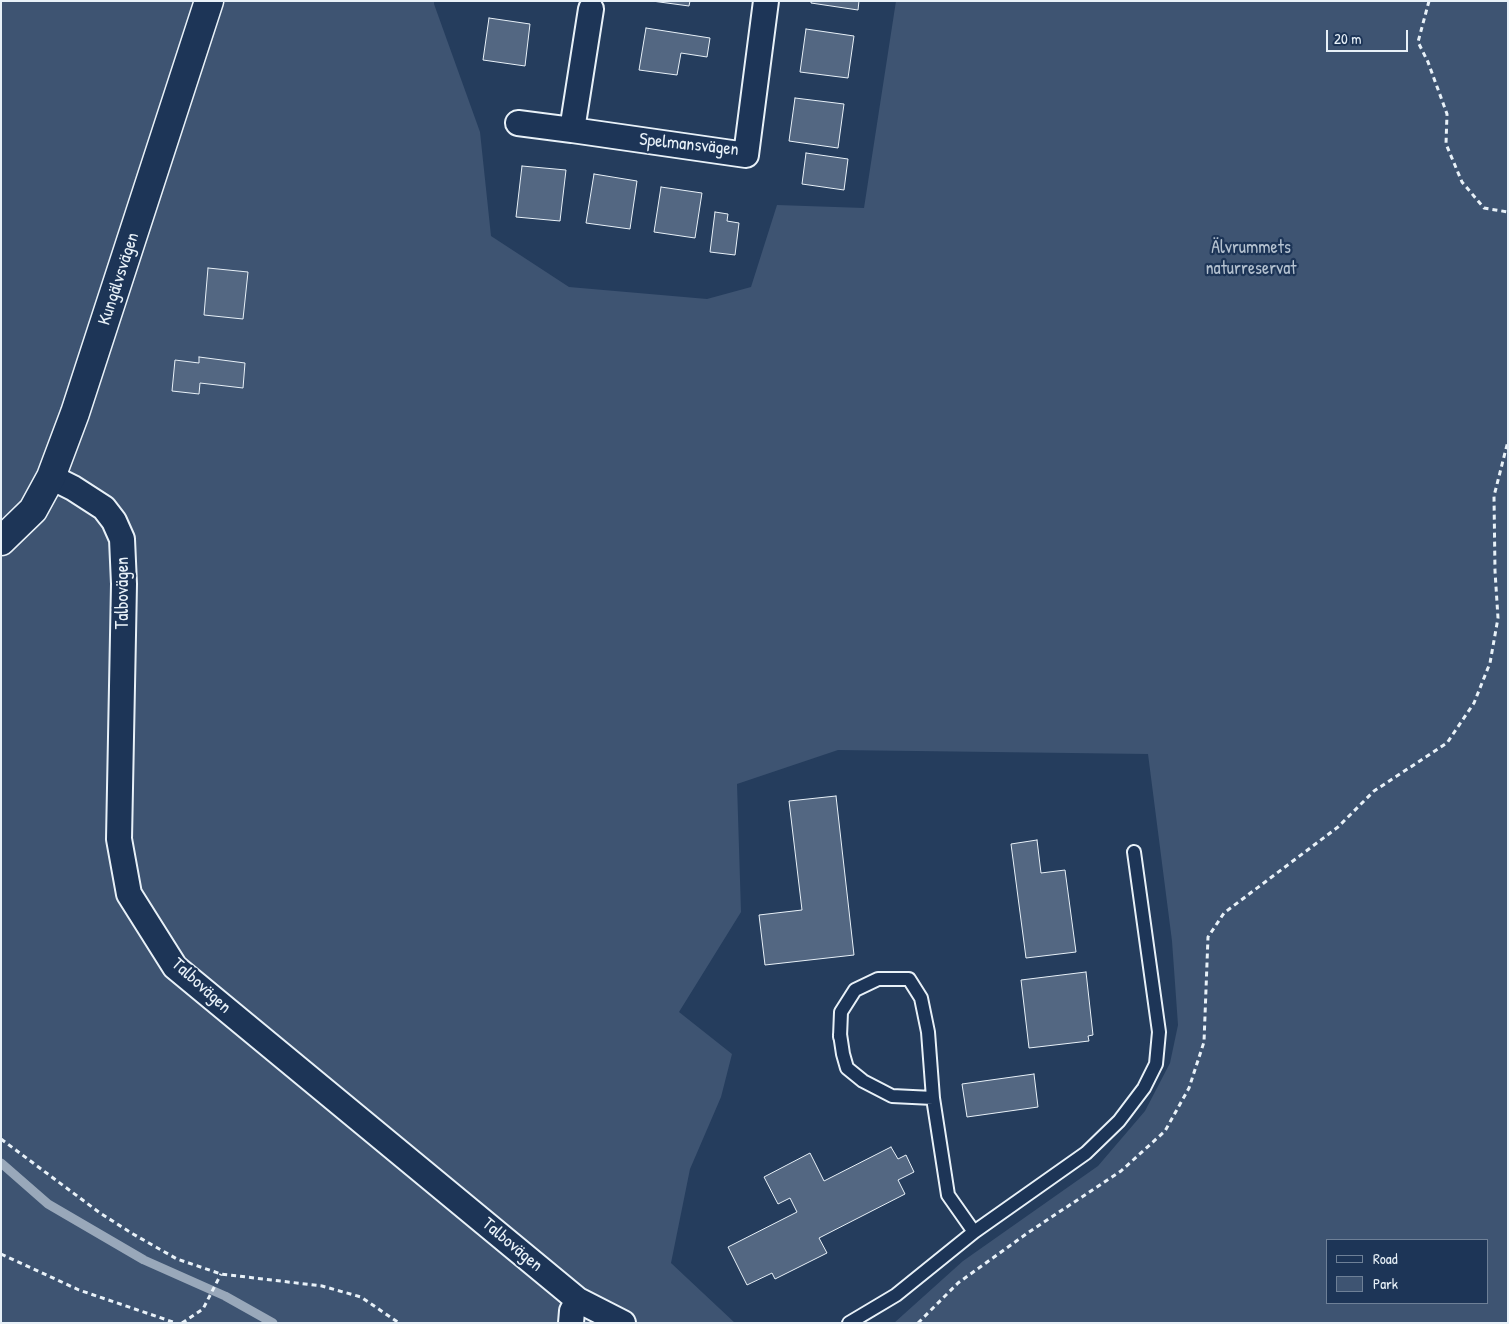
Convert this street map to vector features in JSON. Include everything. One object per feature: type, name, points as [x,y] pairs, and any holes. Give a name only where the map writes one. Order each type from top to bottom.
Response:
[{"type":"street","name":"Kungälvsvägen","points":[[1,541],[33,510],[51,477],[78,404],[209,1]]},
{"type":"street","name":"Spelmansvägen","points":[[518,123],[746,155],[766,1]]},
{"type":"street","points":[[572,130],[591,9]]},
{"type":"street","name":"Talbovägen","points":[[51,477],[73,488],[104,508],[114,521],[122,539],[124,584],[119,839],[129,894],[174,967],[578,1300],[623,1323]]},
{"type":"street","points":[[571,1323],[572,1311],[578,1300]]},
{"type":"lane","points":[[849,1323],[896,1295],[974,1232],[1086,1153],[1119,1121],[1144,1088],[1156,1064],[1159,1032],[1134,852]]},
{"type":"lane","points":[[933,1098],[892,1096],[863,1081],[848,1068],[843,1054],[840,1035],[841,1012],[855,990],[878,979],[908,979],[921,998],[928,1032],[933,1098],[948,1195],[974,1232]]},
{"type":"path","points":[[1429,1],[1418,42],[1428,62],[1448,114],[1446,144],[1462,182],[1484,208],[1508,212]]},
{"type":"path","points":[[1224,914],[1338,827],[1374,790],[1447,743],[1474,703],[1490,663],[1498,618],[1494,496],[1508,441]]},
{"type":"path","points":[[1,1139],[100,1213],[177,1259],[221,1274],[322,1286],[361,1296],[400,1323]]},
{"type":"path","points":[[1,1254],[79,1290],[176,1323]]},
{"type":"path","points":[[182,1323],[203,1309],[221,1274]]},
{"type":"green space","name":"Älvrummets naturreservat","points":[[1,1],[434,1],[480,132],[491,236],[569,287],[707,299],[751,287],[777,205],[864,208],[896,1],[1508,1],[1508,1323],[894,1323],[963,1261],[1098,1166],[1145,1111],[1170,1063],[1178,1025],[1172,941],[1148,754],[838,750],[737,784],[741,912],[679,1012],[732,1054],[721,1097],[690,1169],[671,1263],[735,1323],[1,1323]]},
{"type":"building","points":[[652,1],[690,1],[689,6]]},
{"type":"building","points":[[811,1],[859,1],[858,10],[811,3]]},
{"type":"building","points":[[489,18],[530,24],[525,66],[483,60]]},
{"type":"building","points":[[646,28],[710,38],[707,57],[681,53],[677,75],[639,70]]},
{"type":"building","points":[[806,29],[854,36],[848,78],[800,72]]},
{"type":"building","points":[[795,98],[844,104],[838,148],[789,141]]},
{"type":"building","points":[[806,153],[848,159],[844,190],[802,184]]},
{"type":"building","points":[[522,166],[566,170],[560,221],[516,217]]},
{"type":"building","points":[[594,174],[637,181],[630,229],[586,223]]},
{"type":"building","points":[[661,187],[702,193],[695,238],[654,232]]},
{"type":"building","points":[[715,212],[728,214],[727,221],[739,223],[735,255],[710,252]]},
{"type":"building","points":[[208,268],[248,272],[243,319],[204,315]]},
{"type":"building","points":[[199,357],[245,363],[243,388],[200,383],[199,394],[172,391],[175,360],[199,363]]},
{"type":"building","points":[[836,796],[854,955],[765,965],[759,915],[802,910],[789,801]]},
{"type":"building","points":[[1037,840],[1041,873],[1065,870],[1076,952],[1026,958],[1011,844]]},
{"type":"building","points":[[1086,972],[1093,1035],[1088,1036],[1089,1041],[1029,1048],[1021,980]]},
{"type":"building","points":[[1034,1074],[1038,1107],[967,1117],[962,1084]]},
{"type":"building","points":[[891,1147],[898,1159],[906,1155],[914,1172],[898,1180],[905,1194],[819,1238],[827,1253],[775,1279],[772,1273],[747,1285],[728,1247],[797,1212],[790,1198],[778,1204],[764,1177],[810,1153],[824,1181]]},
{"type":"waterway","points":[[1,1163],[48,1204],[144,1260],[225,1296],[273,1323]]}]
